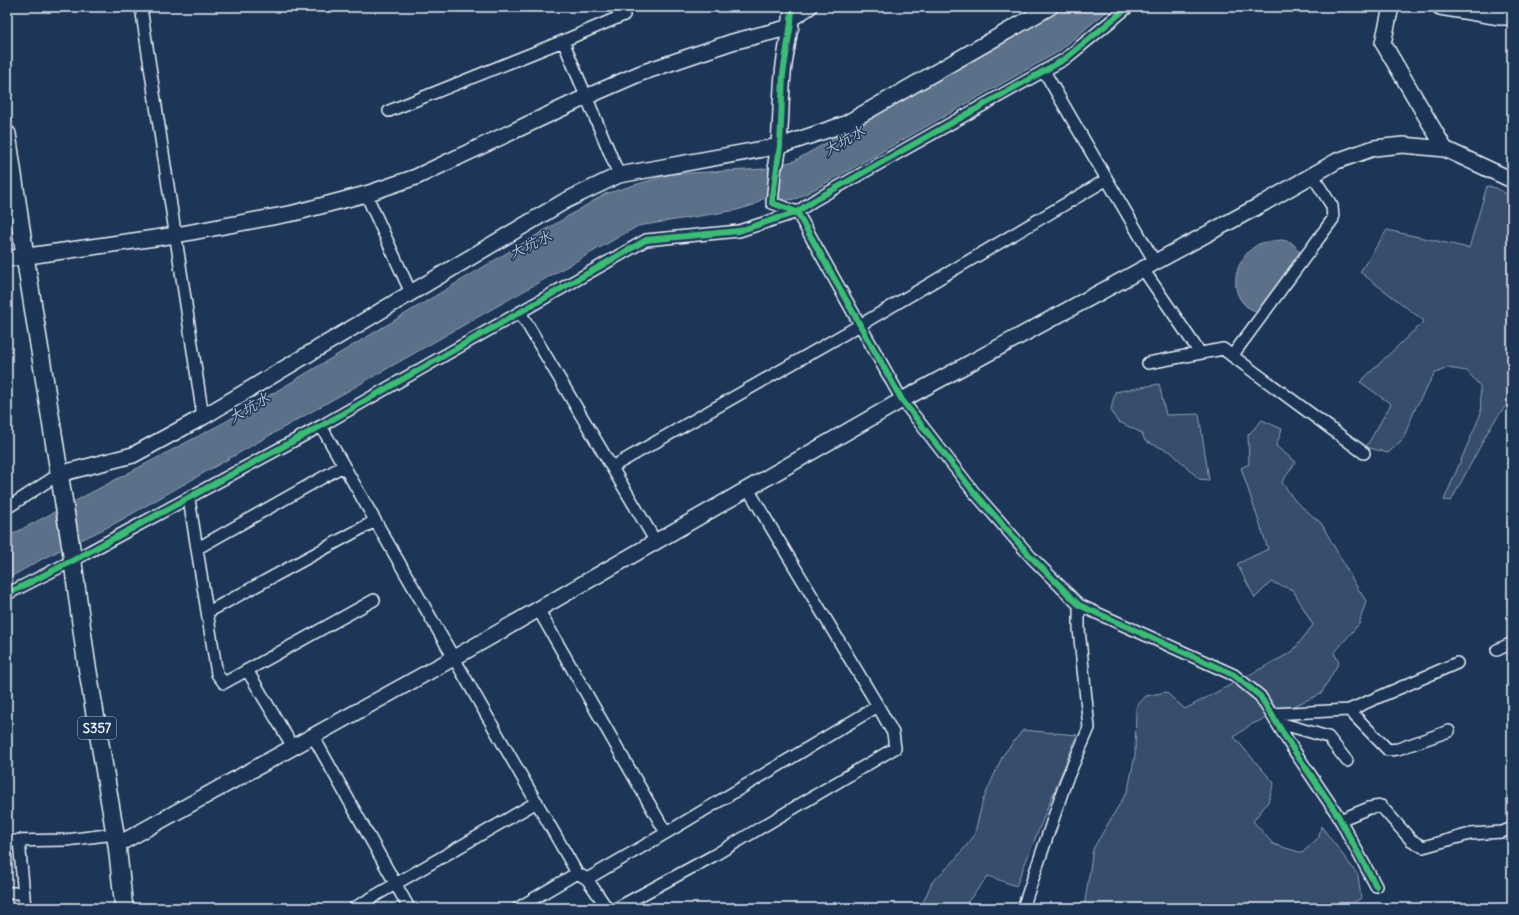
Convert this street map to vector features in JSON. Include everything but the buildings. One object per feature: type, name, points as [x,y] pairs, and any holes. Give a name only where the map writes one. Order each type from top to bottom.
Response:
[{"type":"main road","name":"S357","points":[[7,134],[72,555],[86,660],[116,839],[124,908]]},
{"type":"street","points":[[141,7],[203,416]]},
{"type":"street","points":[[7,259],[176,234],[294,213],[366,194],[416,177],[586,96],[640,73],[732,42],[791,17],[809,7]]},
{"type":"street","points":[[7,508],[60,482],[133,455],[203,416],[565,201],[619,175],[780,146],[845,124],[1050,7]]},
{"type":"street","points":[[7,594],[72,555],[189,499],[646,240],[739,231],[798,212],[813,201],[1065,59],[1128,7]]},
{"type":"street","points":[[1391,7],[1384,43],[1445,149]]},
{"type":"street","points":[[1440,7],[1512,17]]},
{"type":"street","points":[[389,111],[624,15]]},
{"type":"street","points":[[791,17],[783,74],[780,146],[776,164],[772,202],[798,212],[902,400],[973,491],[1031,557],[1079,606],[1234,675],[1260,696],[1340,820],[1376,886]]},
{"type":"street","points":[[563,41],[619,175]]},
{"type":"street","points":[[1044,71],[1106,180],[1149,265],[1200,353]]},
{"type":"street","points":[[7,841],[116,839],[293,747],[454,658],[902,400],[1264,203],[1337,161],[1374,148],[1403,145],[1445,149],[1512,180]]},
{"type":"street","points":[[1232,356],[1333,219],[1332,206],[1312,175]]},
{"type":"street","points":[[612,467],[860,325],[1106,180]]},
{"type":"street","points":[[366,194],[410,293]]},
{"type":"street","points":[[520,312],[656,542]]},
{"type":"street","points":[[1148,363],[1224,349],[1364,453]]},
{"type":"street","points":[[320,426],[577,873],[587,879],[607,908]]},
{"type":"street","points":[[198,548],[343,466]]},
{"type":"street","points":[[617,908],[713,856],[895,748],[893,732],[748,489]]},
{"type":"street","points":[[189,499],[217,674],[224,683],[374,600]]},
{"type":"street","points":[[208,612],[375,521]]},
{"type":"street","points":[[1023,908],[1066,780],[1089,728],[1079,629],[1079,606]]},
{"type":"street","points":[[538,609],[666,833]]},
{"type":"street","points":[[1496,650],[1512,643]]},
{"type":"street","points":[[1274,718],[1349,710],[1457,663]]},
{"type":"street","points":[[246,670],[293,747]]},
{"type":"street","points":[[587,879],[878,706]]},
{"type":"street","points":[[1349,710],[1388,750],[1398,750],[1449,731]]},
{"type":"street","points":[[1274,718],[1328,737],[1347,761]]},
{"type":"street","points":[[313,736],[409,908]]},
{"type":"street","points":[[354,908],[537,802]]},
{"type":"street","points":[[1340,820],[1369,808],[1381,806],[1411,840],[1424,847],[1470,834],[1502,832],[1512,828]]},
{"type":"street","points":[[19,840],[25,908]]},
{"type":"street","points":[[518,908],[577,873]]},
{"type":"street","points":[[7,893],[24,893]]},
{"type":"shaded area","points":[[1487,186],[1496,188],[1512,197],[1512,397],[1491,426],[1451,501],[1444,500],[1481,413],[1480,386],[1467,371],[1447,368],[1434,374],[1416,407],[1403,439],[1388,453],[1366,447],[1391,404],[1360,382],[1424,321],[1360,272],[1387,230],[1469,248]]},
{"type":"shaded area","points":[[1159,384],[1166,415],[1199,414],[1209,480],[1199,479],[1171,452],[1145,441],[1142,433],[1117,421],[1111,410],[1115,392]]},
{"type":"shaded area","points":[[1262,420],[1282,429],[1276,446],[1296,462],[1282,482],[1295,501],[1321,523],[1366,601],[1359,624],[1334,653],[1339,662],[1321,694],[1250,725],[1234,737],[1274,783],[1268,802],[1253,821],[1273,844],[1302,853],[1319,837],[1321,826],[1358,875],[1361,898],[1346,908],[1084,908],[1093,849],[1128,790],[1135,755],[1136,707],[1146,696],[1166,692],[1185,709],[1292,652],[1313,625],[1293,590],[1271,582],[1255,598],[1237,564],[1268,549],[1241,468],[1249,464],[1248,435]]},
{"type":"shaded area","points":[[1023,730],[1077,735],[1016,886],[988,876],[963,908],[919,908],[922,905],[932,882],[953,862],[974,836],[983,800],[1003,755]]},
{"type":"water","name":"大坑水","points":[[1061,7],[1112,7],[1058,52],[798,198],[785,201],[779,197],[762,199],[754,205],[737,210],[638,226],[114,524],[44,558],[7,579],[7,537],[225,422],[605,194],[671,174],[763,169],[794,161],[1047,18]]},
{"type":"water","points":[[1281,240],[1291,242],[1300,251],[1259,313],[1246,306],[1238,295],[1236,279],[1238,270],[1246,255],[1259,244]]},
{"type":"cycle path","points":[[792,7],[783,74],[780,146],[772,203],[797,212],[902,400],[973,491],[1031,557],[1079,605],[1234,675],[1260,696],[1293,749],[1337,814],[1376,886]]},
{"type":"cycle path","points":[[7,594],[72,561],[321,426],[646,240],[739,231],[797,212],[813,201],[1065,59],[1128,7]]}]
